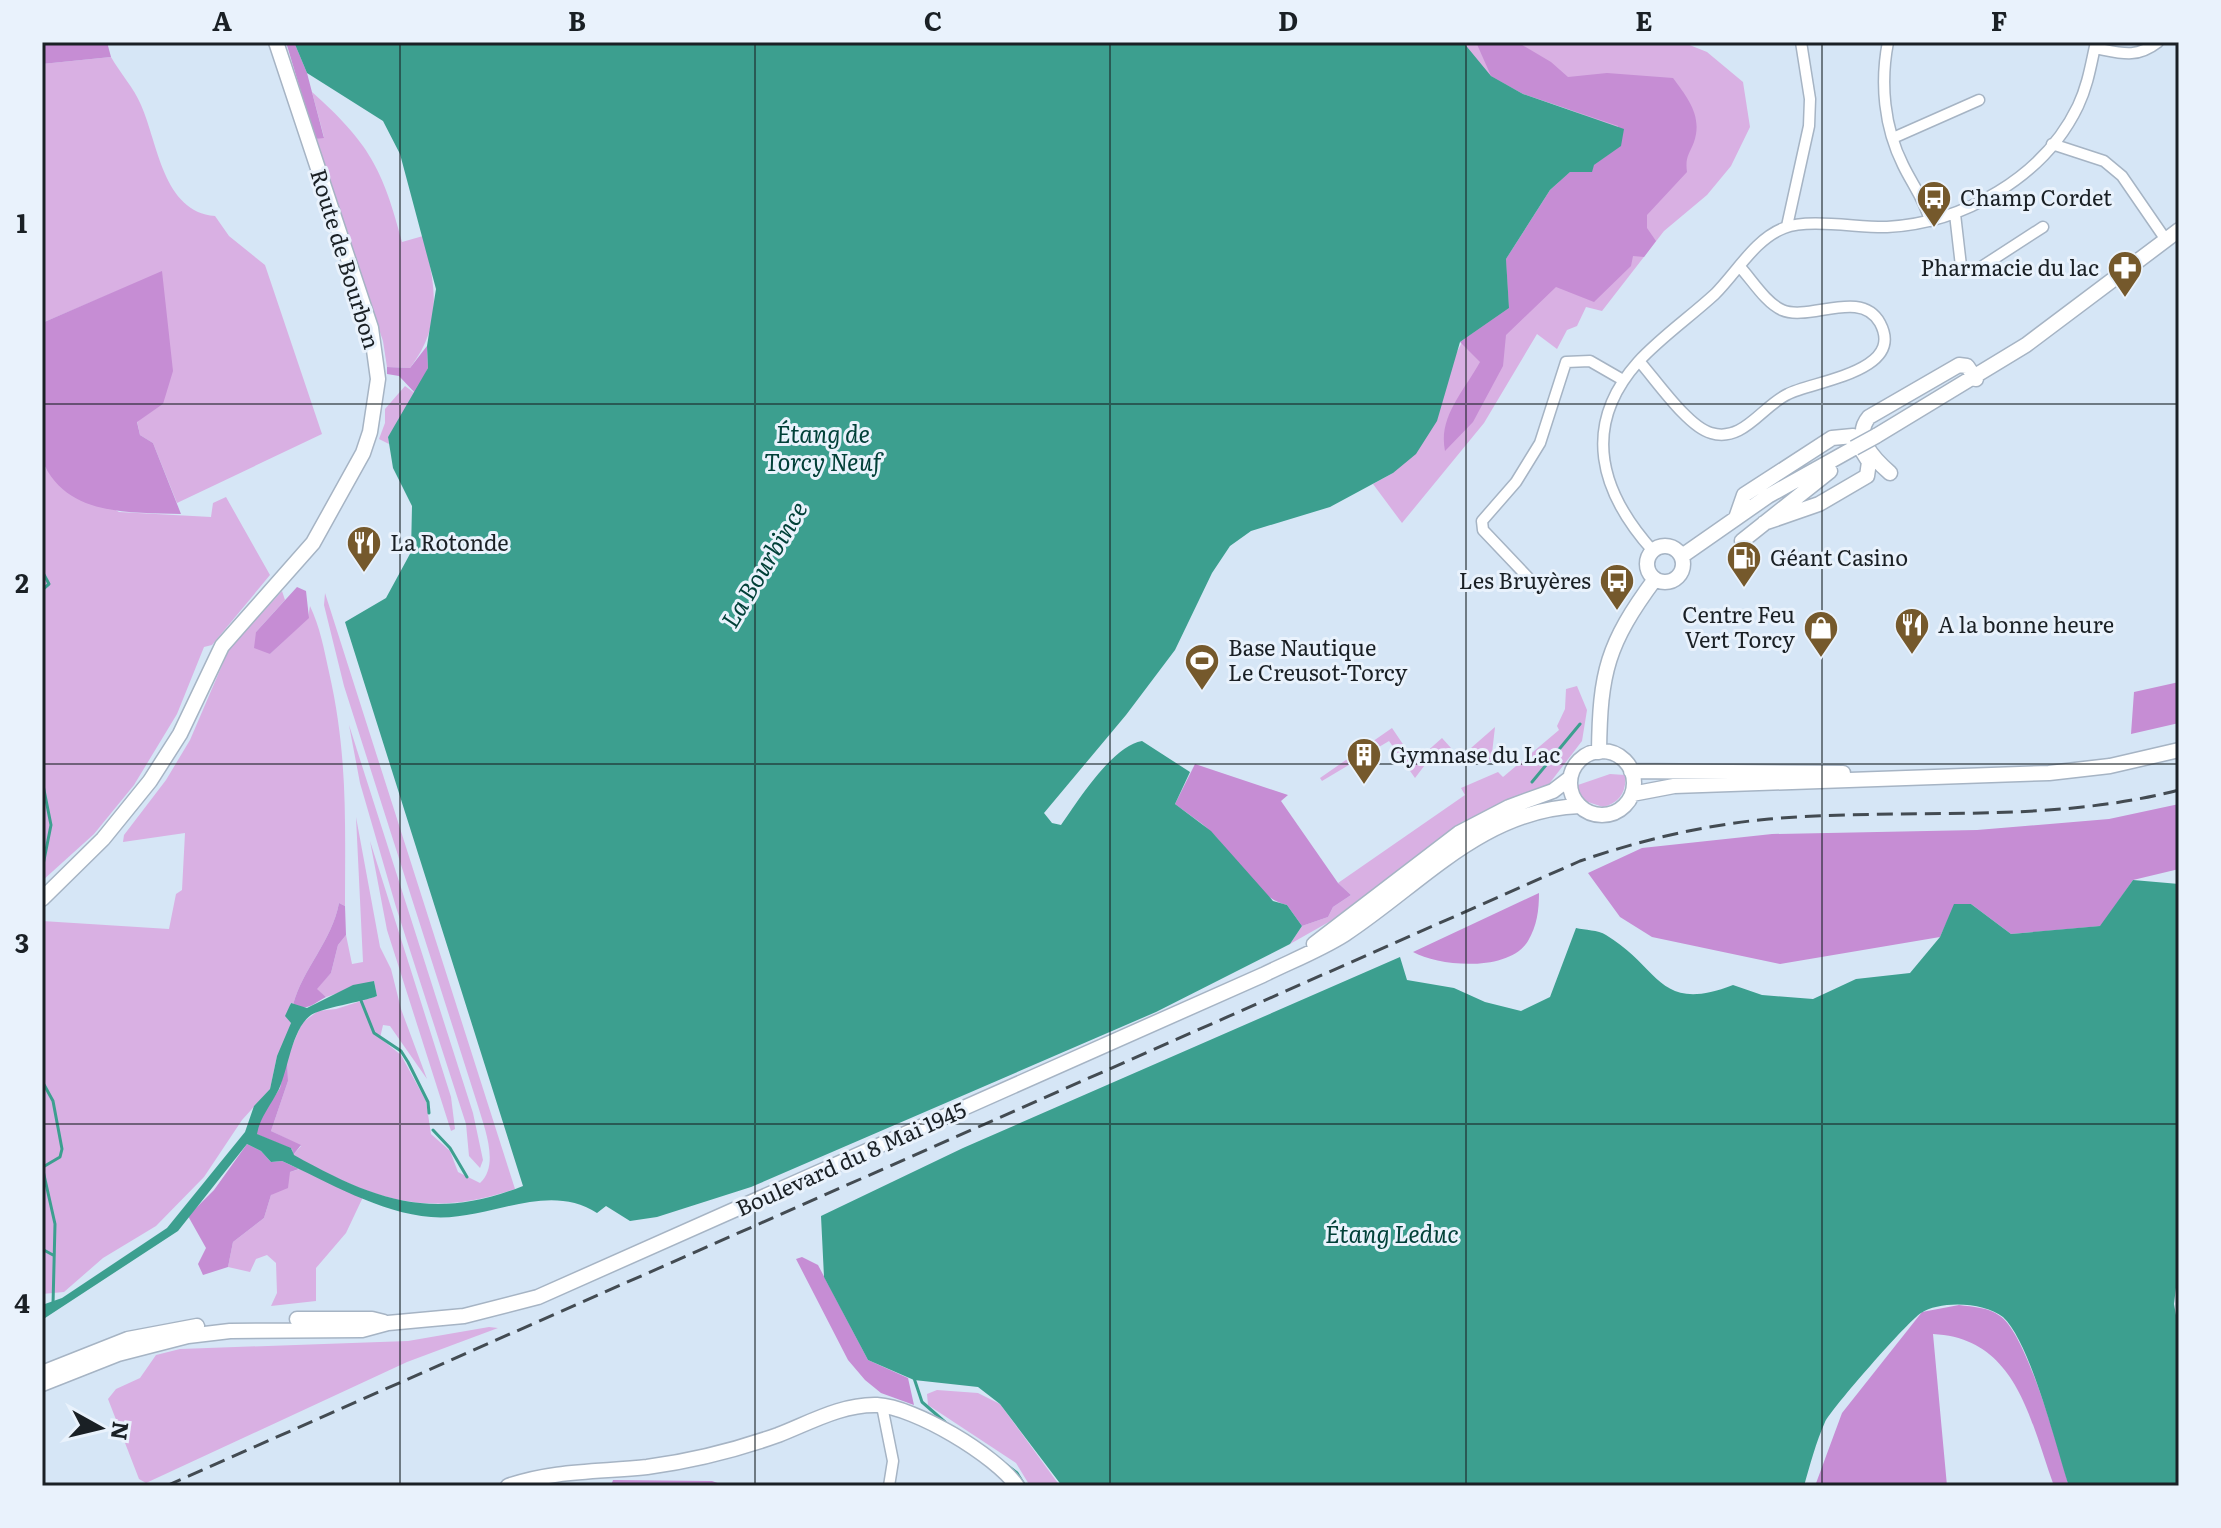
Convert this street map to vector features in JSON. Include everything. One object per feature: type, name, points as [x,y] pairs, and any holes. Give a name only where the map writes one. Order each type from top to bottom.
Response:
[{"type":"main road","name":"Route de Bourbon","points":[[42,899],[103,839],[150,781],[180,734],[222,646],[313,543],[363,453],[370,432],[378,379],[371,328],[276,42]]},
{"type":"main road","points":[[1682,556],[1736,518],[1976,379],[2179,230]]},
{"type":"main road","points":[[1890,473],[1869,450],[1862,435],[1863,424],[1869,417],[1959,365],[1967,366],[1976,379]]},
{"type":"main road","points":[[1736,518],[1744,495],[1832,438],[1853,436],[1869,462],[1867,476],[1819,504],[1764,523]]},
{"type":"main road","points":[[1742,541],[1854,448]]},
{"type":"main road","points":[[1669,546],[1682,556],[1682,571],[1675,579],[1665,582],[1655,579],[1647,563],[1653,551],[1669,546]]},
{"type":"main road","points":[[1599,752],[1601,685],[1607,657],[1614,639],[1655,579]]},
{"type":"main road","points":[[1632,794],[1674,786],[2083,770],[2179,750]]},
{"type":"main road","points":[[1599,752],[1618,756],[1631,771],[1632,794],[1627,803],[1609,814],[1599,815],[1580,806],[1570,788],[1570,778],[1580,760],[1599,752]]},
{"type":"main road","points":[[1631,771],[1928,777]]},
{"type":"main road","name":"Boulevard du 8 Mai 1945","points":[[1301,955],[1459,833],[1509,807],[1553,791],[1570,778]]},
{"type":"main road","name":"Boulevard du 8 Mai 1945","points":[[42,1384],[118,1354],[188,1336],[230,1331],[362,1330],[388,1323],[464,1316],[538,1297],[1225,992],[1343,935],[1444,858],[1487,832],[1548,807],[1580,806]]},
{"type":"main road","name":"Boulevard du 8 Mai 1945","points":[[42,1373],[128,1339],[194,1326],[306,1319],[372,1319],[388,1323]]},
{"type":"main road","points":[[42,1358],[56,1366]]},
{"type":"main road","points":[[508,1486],[553,1475],[647,1467],[709,1456],[849,1408],[882,1406],[910,1414],[993,1459],[1017,1486]]},
{"type":"street","points":[[1787,226],[1809,126],[1810,99],[1801,42]]},
{"type":"street","points":[[1888,42],[1885,104],[1893,138],[1925,203],[1930,221]]},
{"type":"street","points":[[1653,551],[1613,494],[1604,464],[1602,431],[1623,380],[1639,361],[1740,267],[1759,244],[1787,226],[1889,226],[1930,221],[1955,214],[2018,178],[2052,144],[2077,107],[2096,45],[2131,55],[2143,53],[2158,42]]},
{"type":"street","points":[[1893,138],[1979,100]]},
{"type":"street","points":[[2052,144],[2104,161],[2122,176],[2166,240]]},
{"type":"street","points":[[1955,214],[1961,266],[1966,270],[1975,271],[2043,227]]},
{"type":"street","points":[[1639,361],[1698,428],[1724,435],[1743,429],[1770,403],[1794,390],[1864,369],[1874,361],[1882,331],[1879,320],[1872,315],[1850,307],[1794,313],[1781,310],[1740,267]]},
{"type":"street","points":[[1539,589],[1483,530],[1482,521],[1516,482],[1540,443],[1566,362],[1590,361],[1623,380]]},
{"type":"street","points":[[882,1406],[893,1461],[889,1486]]},
{"type":"shaded area","points":[[42,42],[107,42],[111,57],[42,64]]},
{"type":"shaded area","points":[[286,42],[294,42],[307,73],[324,138],[315,139]]},
{"type":"shaded area","points":[[1463,42],[1682,42],[1707,52],[1743,82],[1750,127],[1731,166],[1707,195],[1664,231],[1602,311],[1586,307],[1577,326],[1567,330],[1557,349],[1537,334],[1484,423],[1402,523],[1373,484],[1393,473],[1506,259],[1599,123],[1502,83],[1472,59]]},
{"type":"shaded area","points":[[1476,42],[1517,42],[1551,62],[1568,77],[1607,73],[1673,78],[1692,107],[1696,133],[1687,159],[1687,172],[1647,215],[1647,228],[1656,241],[1644,257],[1633,256],[1631,266],[1594,302],[1556,287],[1506,335],[1503,366],[1473,422],[1445,451],[1445,427],[1449,416],[1480,362],[1460,342],[1509,308],[1506,259],[1550,190],[1570,172],[1594,165],[1620,146],[1618,126],[1523,94],[1491,76]]},
{"type":"shaded area","points":[[111,57],[138,99],[173,189],[198,212],[215,216],[229,236],[265,265],[322,434],[177,503],[153,443],[140,435],[137,421],[163,404],[162,272],[42,323],[42,64]]},
{"type":"shaded area","points":[[312,92],[347,127],[371,159],[388,195],[402,242],[423,236],[434,305],[428,336],[410,368],[387,367],[383,341],[315,139],[324,137]]},
{"type":"shaded area","points":[[162,271],[173,371],[163,404],[137,422],[140,435],[153,443],[181,514],[101,508],[67,492],[53,479],[42,460],[42,323]]},
{"type":"shaded area","points":[[427,346],[428,368],[416,394],[399,376],[387,374],[387,367],[410,368]]},
{"type":"shaded area","points":[[405,386],[416,394],[388,437],[389,444],[379,439],[385,423],[385,409]]},
{"type":"shaded area","points":[[42,460],[46,469],[119,512],[211,517],[213,503],[226,497],[270,575],[212,645],[204,647],[177,714],[134,785],[94,834],[42,881]]},
{"type":"shaded area","points":[[297,587],[306,591],[309,618],[270,654],[254,648],[256,632]]},
{"type":"shaded area","points":[[282,591],[285,600],[256,632],[270,654],[308,618],[310,606],[316,622],[340,732],[345,817],[345,906],[339,903],[330,930],[303,979],[293,1005],[290,1003],[291,1031],[277,1056],[270,1089],[242,1120],[204,1177],[156,1226],[103,1258],[64,1292],[42,1294],[42,921],[169,929],[176,894],[182,890],[185,833],[123,842],[124,835],[166,780],[190,740],[229,649]]},
{"type":"shaded area","points":[[325,593],[515,1189],[454,1203],[401,1200],[349,1184],[322,1171],[293,1155],[301,1146],[271,1131],[288,1081],[287,1058],[302,1023],[318,1011],[336,1009],[377,996],[374,981],[326,997],[316,989],[331,973],[338,945],[346,935],[352,964],[363,962],[356,817],[380,947],[391,969],[401,1009],[427,1079],[390,1026],[383,1025],[380,1038],[401,1055],[426,1101],[431,1134],[450,1151],[458,1172],[480,1183],[489,1166],[484,1124],[344,686],[324,605]]},
{"type":"shaded area","points":[[2179,682],[2179,723],[2131,734],[2134,692]]},
{"type":"shaded area","points":[[1577,686],[1587,710],[1582,741],[1549,784],[1462,822],[1343,914],[1290,944],[1302,926],[1328,917],[1333,907],[1351,895],[1338,883],[1465,795],[1461,788],[1498,772],[1503,777],[1559,730],[1557,726],[1565,709],[1566,689]]},
{"type":"shaded area","points":[[349,725],[473,1113],[483,1160],[480,1168],[469,1156],[466,1124],[396,907],[360,783]]},
{"type":"shaded area","points":[[1495,727],[1491,762],[1474,761],[1471,748]]},
{"type":"shaded area","points":[[1392,728],[1415,762],[1442,738],[1451,748],[1431,757],[1415,778],[1389,741],[1322,781],[1320,778]]},
{"type":"shaded area","points":[[1195,764],[1288,795],[1281,801],[1338,883],[1351,895],[1333,907],[1328,917],[1302,926],[1287,905],[1254,884],[1210,831],[1175,804]]},
{"type":"shaded area","points":[[1610,774],[1625,775],[1625,787],[1618,800],[1603,807],[1582,800],[1575,786]]},
{"type":"shaded area","points":[[2179,804],[2179,869],[2133,880],[2101,926],[2011,934],[1971,904],[1955,904],[1940,937],[1780,964],[1652,937],[1620,917],[1588,873],[1642,848],[1772,834],[1977,830],[2109,819]]},
{"type":"shaded area","points":[[370,841],[451,1097],[455,1129],[451,1131],[387,930]]},
{"type":"shaded area","points":[[1539,893],[1537,918],[1528,941],[1519,951],[1506,958],[1474,964],[1456,963],[1413,952]]},
{"type":"shaded area","points":[[339,903],[345,906],[346,935],[338,945],[331,973],[317,989],[326,997],[306,1007],[293,1005],[303,979],[330,930]]},
{"type":"shaded area","points":[[287,1058],[288,1081],[271,1131],[301,1145],[293,1155],[292,1149],[256,1134],[259,1121],[280,1088]]},
{"type":"shaded area","points":[[247,1144],[261,1151],[271,1162],[282,1161],[299,1169],[290,1172],[288,1188],[271,1195],[264,1218],[233,1242],[228,1267],[203,1275],[198,1264],[206,1248],[188,1216],[214,1190]]},
{"type":"shaded area","points":[[300,1169],[363,1197],[346,1233],[316,1268],[316,1301],[271,1306],[277,1293],[276,1263],[267,1255],[256,1259],[250,1272],[228,1267],[233,1242],[264,1218],[271,1195],[290,1172]]},
{"type":"shaded area","points":[[802,1257],[818,1265],[868,1360],[908,1378],[914,1405],[881,1393],[848,1360],[796,1259]]},
{"type":"shaded area","points":[[1959,1305],[1980,1308],[2000,1316],[2021,1345],[2041,1395],[2069,1486],[2054,1486],[2027,1410],[2002,1366],[1984,1350],[1961,1339],[1933,1334],[1947,1486],[1815,1486],[1842,1413],[1922,1312]]},
{"type":"shaded area","points":[[498,1328],[407,1362],[146,1483],[139,1479],[108,1399],[116,1389],[140,1378],[156,1355],[180,1349],[408,1341]]},
{"type":"shaded area","points":[[937,1390],[978,1393],[1000,1404],[1060,1486],[1030,1486],[1016,1463],[928,1405],[927,1394]]},
{"type":"shaded area","points":[[613,1480],[712,1481],[726,1486],[611,1486]]},
{"type":"water","name":"Étang de Torcy Neuf","points":[[294,42],[1463,42],[1491,76],[1523,94],[1624,129],[1621,146],[1594,165],[1592,172],[1570,172],[1550,190],[1506,259],[1509,308],[1460,342],[1437,421],[1416,454],[1393,473],[1330,507],[1251,531],[1230,546],[1212,573],[1175,650],[1126,715],[1044,813],[1052,823],[1061,825],[1108,763],[1131,745],[1142,741],[1190,772],[1175,804],[1211,831],[1273,901],[1287,905],[1302,926],[1290,944],[1156,1012],[751,1187],[657,1217],[630,1221],[606,1206],[597,1213],[578,1204],[557,1200],[516,1204],[452,1217],[412,1214],[374,1203],[282,1161],[271,1162],[261,1151],[247,1144],[178,1231],[42,1320],[42,1305],[62,1298],[167,1228],[245,1132],[254,1106],[270,1089],[277,1056],[291,1023],[285,1016],[291,1003],[307,1008],[353,985],[374,981],[377,996],[316,1012],[305,1021],[295,1039],[279,1089],[257,1134],[291,1148],[294,1155],[351,1184],[405,1201],[460,1203],[523,1186],[345,622],[386,598],[411,552],[412,506],[393,468],[388,437],[428,368],[427,346],[436,289],[400,154],[383,121],[307,73]]},
{"type":"water","name":"Étang Leduc","points":[[2133,880],[2179,884],[2179,1263],[2174,1304],[2179,1332],[2179,1486],[2069,1486],[2033,1372],[2013,1330],[1995,1312],[1962,1304],[1939,1306],[1921,1313],[1870,1366],[1825,1422],[1804,1486],[1062,1486],[1000,1404],[978,1387],[914,1380],[868,1360],[824,1277],[821,1216],[963,1148],[1400,957],[1407,980],[1454,988],[1485,1002],[1521,1011],[1550,997],[1576,928],[1606,935],[1674,991],[1708,993],[1733,985],[1762,995],[1813,999],[1856,979],[1910,973],[1940,937],[1954,904],[1971,904],[2011,934],[2100,926]]},
{"type":"waterway","points":[[42,571],[49,584],[42,590]]},
{"type":"waterway","points":[[1532,782],[1580,724]]},
{"type":"waterway","points":[[42,780],[51,825],[42,870]]},
{"type":"waterway","points":[[360,998],[374,1033],[401,1051],[408,1062],[428,1102],[429,1113]]},
{"type":"waterway","points":[[42,1081],[53,1101],[62,1149],[60,1157],[43,1167]]},
{"type":"waterway","points":[[433,1130],[450,1148],[467,1177]]},
{"type":"waterway","points":[[42,1166],[55,1224],[53,1305]]},
{"type":"waterway","points":[[42,1249],[53,1255]]},
{"type":"waterway","points":[[914,1378],[922,1402],[945,1422]]},
{"type":"waterway","points":[[978,1443],[1017,1473],[1025,1486]]},
{"type":"railway","points":[[166,1486],[1580,861],[1673,834],[1769,819],[2077,808],[2179,790]]},
{"type":"place","name":"Champ Cordet","points":[[1934,229]]},
{"type":"place","name":"Pharmacie du lac","points":[[2125,299]]},
{"type":"place","name":"La Rotonde","points":[[364,574]]},
{"type":"place","name":"Géant Casino","points":[[1744,589]]},
{"type":"place","name":"Les Bruyères","points":[[1617,612]]},
{"type":"place","name":"A la bonne heure","points":[[1912,656]]},
{"type":"place","name":"Centre Feu Vert Torcy","points":[[1821,659]]},
{"type":"place","name":"Base Nautique Le Creusot-Torcy","points":[[1202,692]]},
{"type":"place","name":"Gymnase du Lac","points":[[1364,786]]},
{"type":"water label","name":"La Bourbince","points":[[765,565]]}]
